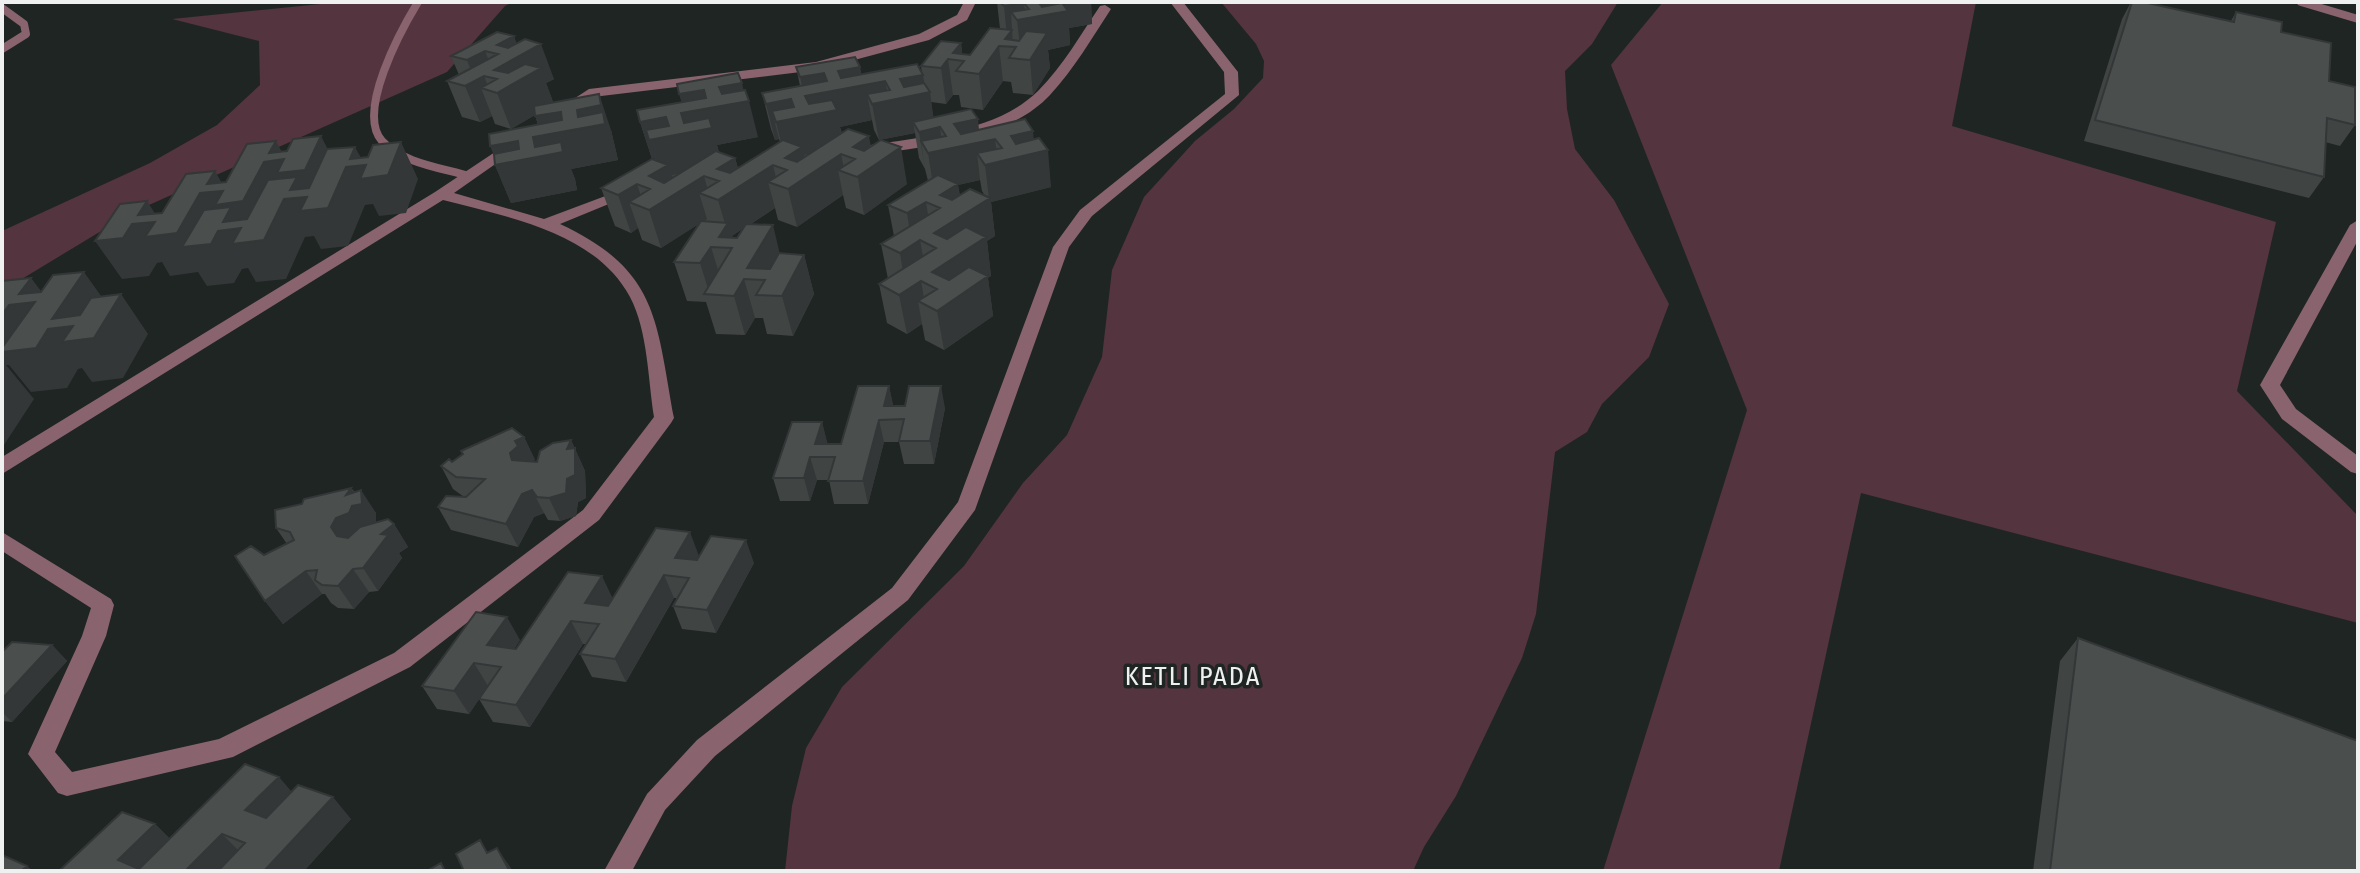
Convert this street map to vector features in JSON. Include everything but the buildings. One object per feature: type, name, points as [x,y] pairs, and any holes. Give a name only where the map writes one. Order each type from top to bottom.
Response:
[{"type":"street","points":[[553,118],[589,93],[817,66],[869,53],[944,29],[962,17],[970,2]]},
{"type":"street","points":[[618,871],[656,802],[706,748],[900,594],[968,505],[1061,247],[1086,213],[1232,95],[1231,72],[1176,2]]},
{"type":"street","points":[[851,153],[989,125],[1024,109],[1042,95],[1105,9]]},
{"type":"street","points":[[2,467],[441,195],[529,135]]},
{"type":"street","points":[[548,223],[616,194],[648,189]]},
{"type":"street","points":[[2,540],[103,605],[94,636],[41,754],[67,785],[224,749],[402,660],[591,515],[664,418],[640,298],[612,262],[548,223],[441,195]]},
{"type":"street","points":[[2358,225],[2270,385],[2289,414],[2358,467]]},
{"type":"lane","points":[[418,2],[402,26],[374,105],[373,126],[380,140],[408,157],[469,176]]},
{"type":"lane","points":[[2301,2],[2358,19]]},
{"type":"lane","points":[[2,8],[24,24],[26,34],[2,49]]},
{"type":"shaded area","points":[[340,2],[513,2],[505,6],[447,72],[131,213],[2,291],[2,231],[150,163],[217,125],[260,85],[259,41],[172,19]]},
{"type":"shaded area","points":[[1221,2],[1618,2],[1592,44],[1565,71],[1567,109],[1575,149],[1614,200],[1669,304],[1649,357],[1602,404],[1587,432],[1555,452],[1536,614],[1522,658],[1456,796],[1413,871],[785,871],[792,806],[806,748],[842,687],[964,566],[1023,483],[1067,435],[1102,357],[1112,270],[1144,197],[1195,141],[1234,109],[1263,78],[1264,61],[1256,44]]},
{"type":"shaded area","points":[[1663,2],[1976,2],[1952,126],[2276,222],[2237,391],[2358,516],[2358,623],[1861,493],[1779,871],[1603,871],[1747,410],[1611,65]]},
{"type":"district","name":"KETLI PADA","points":[[1193,676]]}]
